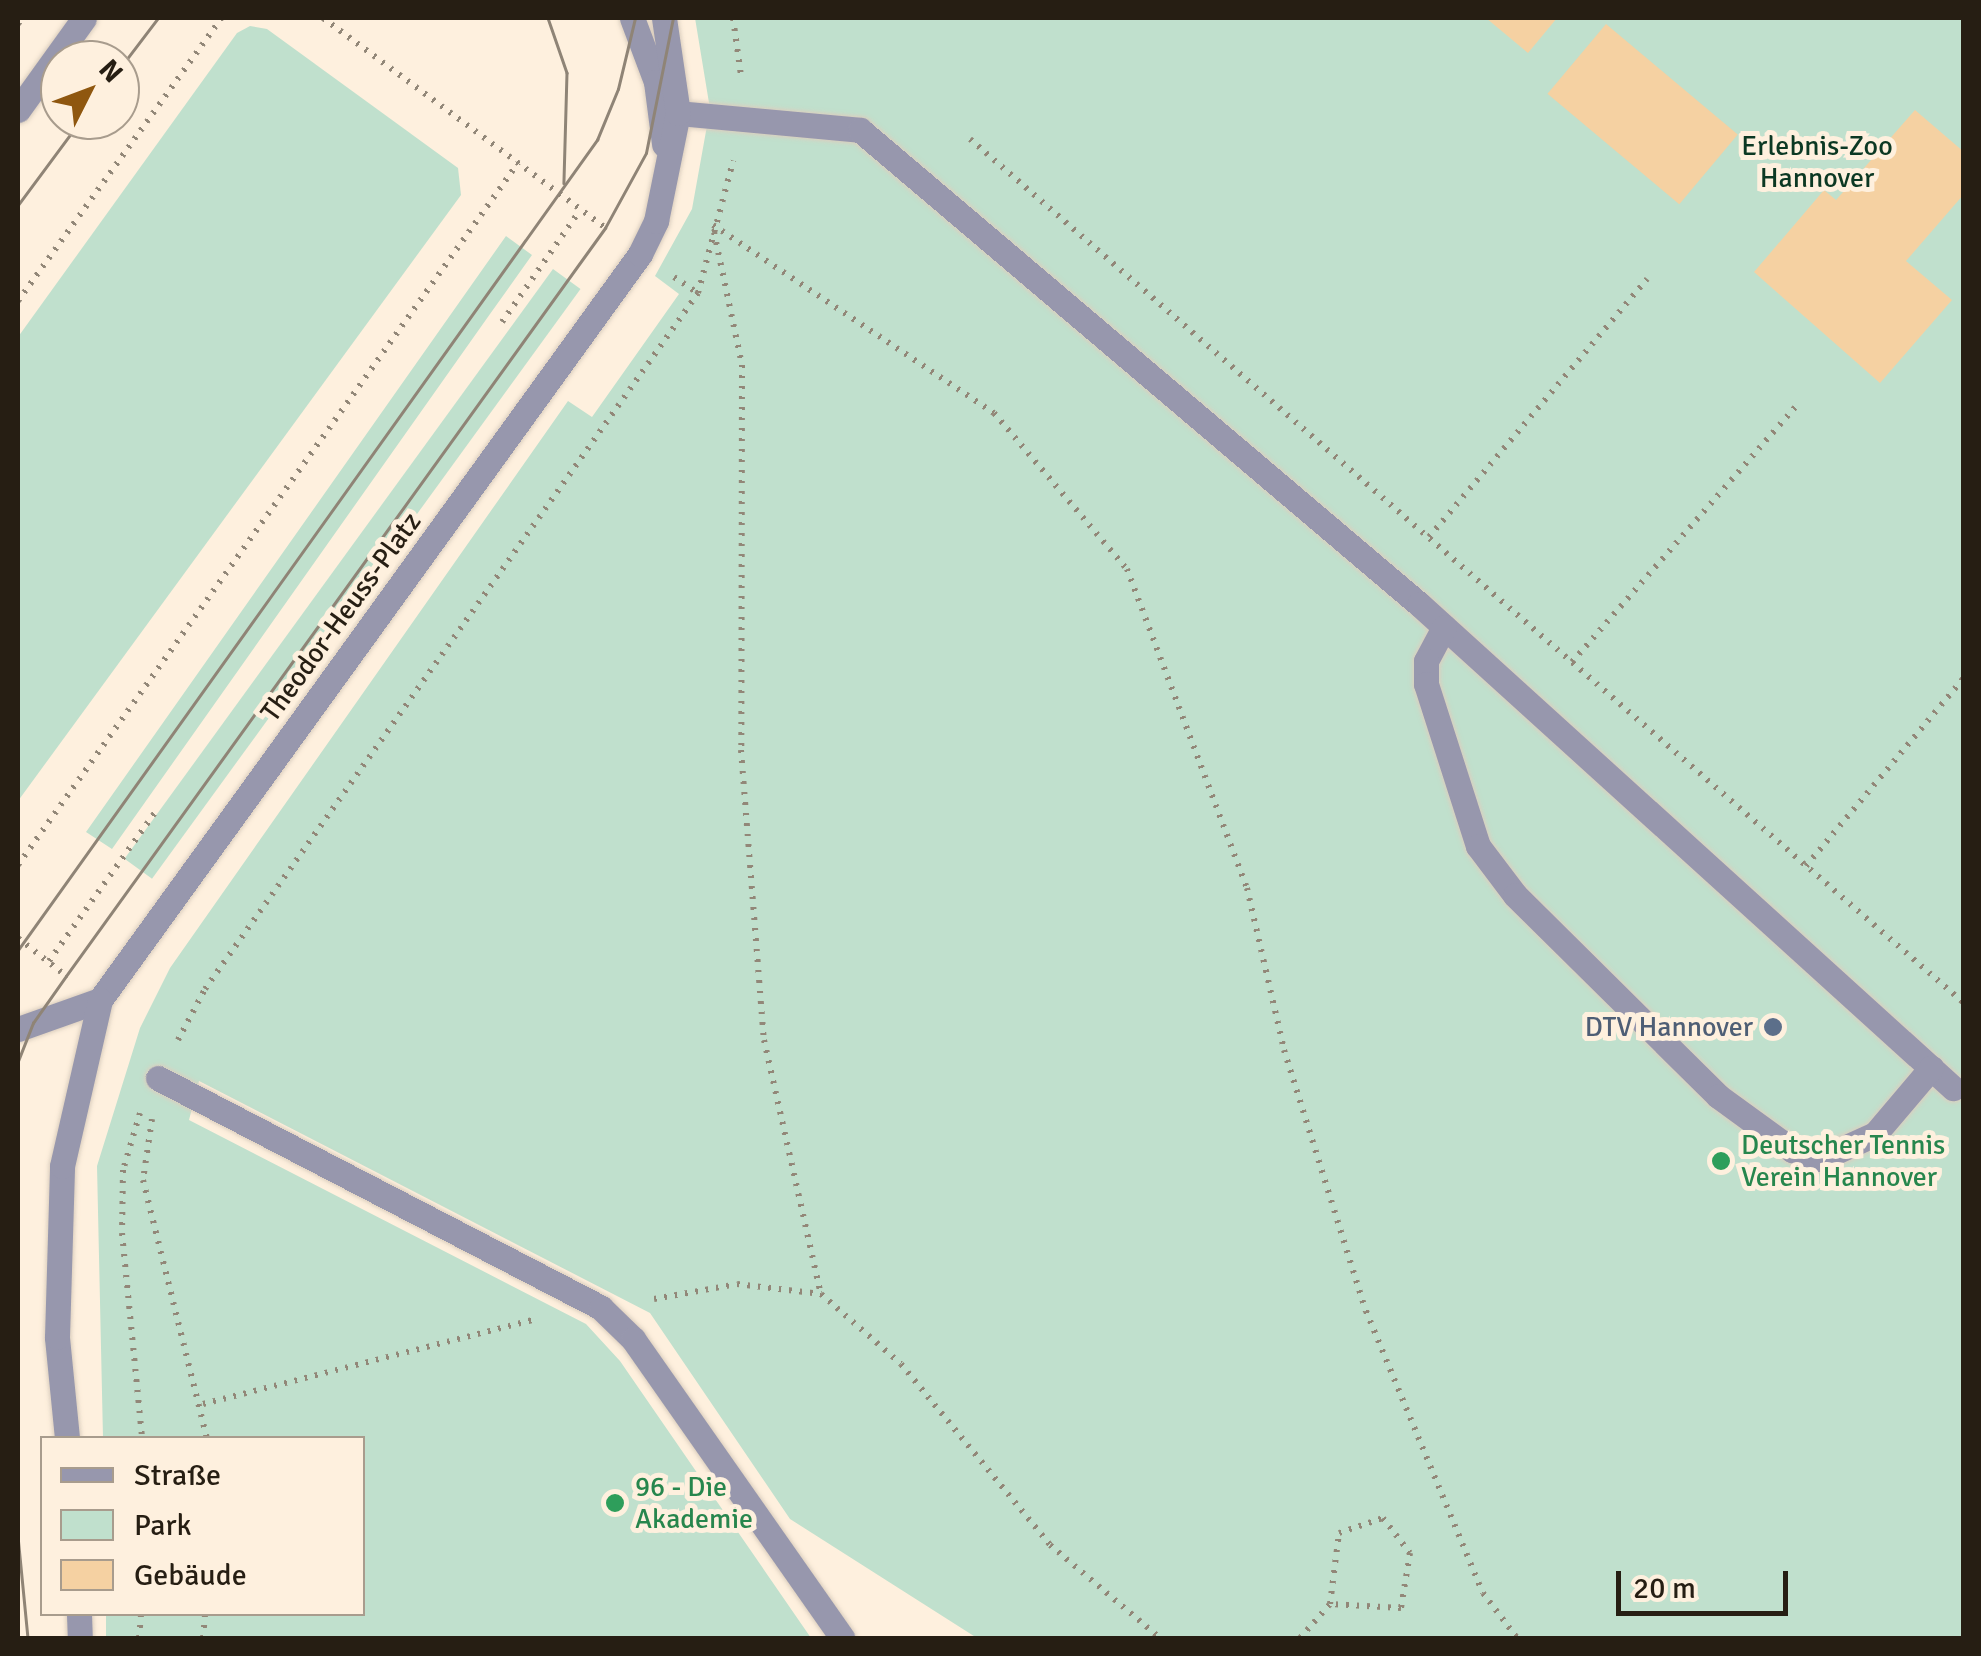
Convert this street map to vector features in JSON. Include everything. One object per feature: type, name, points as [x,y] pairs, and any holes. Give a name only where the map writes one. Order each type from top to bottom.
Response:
[{"type":"street","points":[[18,110],[84,18]]},
{"type":"street","name":"Theodor-Heuss-Platz","points":[[632,18],[656,82],[664,188]]},
{"type":"street","name":"Theodor-Heuss-Platz","points":[[100,1000],[640,254],[664,188],[678,113],[664,18]]},
{"type":"street","points":[[678,113],[860,130],[1444,627],[1953,1088]]},
{"type":"street","points":[[1444,627],[1426,662],[1426,684],[1478,846],[1514,895],[1718,1096],[1792,1150],[1820,1159],[1875,1134],[1931,1068]]},
{"type":"street","points":[[18,1029],[100,1000]]},
{"type":"street","points":[[68,1436],[57,1337],[62,1166],[100,1000]]},
{"type":"street","points":[[158,1078],[602,1308],[634,1339],[842,1638]]},
{"type":"path","points":[[18,24],[22,18]]},
{"type":"path","points":[[18,301],[221,18]]},
{"type":"path","points":[[323,18],[640,254]]},
{"type":"path","points":[[970,139],[1964,1003]]},
{"type":"path","points":[[18,865],[518,164]]},
{"type":"path","points":[[502,322],[580,210]]},
{"type":"path","points":[[171,1052],[205,989],[698,293],[713,226]]},
{"type":"path","points":[[713,226],[742,365],[741,750],[764,1040],[821,1294]]},
{"type":"path","points":[[713,226],[994,413],[1127,569],[1247,888],[1284,1050],[1366,1312],[1483,1592],[1518,1638]]},
{"type":"path","points":[[1428,537],[1646,279]]},
{"type":"path","points":[[1572,662],[1796,408]]},
{"type":"path","points":[[1806,866],[1964,678]]},
{"type":"path","points":[[49,961],[156,810]]},
{"type":"path","points":[[158,1078],[144,1180],[203,1404],[207,1436]]},
{"type":"path","points":[[142,1436],[122,1233],[123,1170],[136,1120],[158,1078]]},
{"type":"path","points":[[203,1404],[476,1330],[738,1284],[821,1294],[901,1364],[1050,1545],[1160,1638]]},
{"type":"path","points":[[1300,1638],[1330,1604],[1338,1534],[1383,1518],[1410,1553],[1401,1608],[1330,1604]]},
{"type":"green space","name":"Erlebnis-Zoo Hannover","points":[[695,18],[1963,18],[1963,1638],[977,1638],[790,1519],[650,1313],[199,1081],[189,1120],[586,1324],[620,1361],[811,1638],[106,1638],[106,1616],[365,1616],[365,1436],[103,1436],[97,1166],[140,1028],[170,968],[568,401],[592,417],[679,294],[655,276],[692,209],[710,109]]},
{"type":"green space","points":[[250,26],[267,29],[458,168],[461,195],[18,801],[18,337],[237,33]]},
{"type":"green space","points":[[506,236],[532,255],[112,849],[86,832]]},
{"type":"green space","points":[[553,269],[581,289],[152,879],[125,859]]},
{"type":"building","points":[[1486,18],[1557,18],[1528,53]]},
{"type":"building","points":[[1606,24],[1738,135],[1679,204],[1548,94]]},
{"type":"building","points":[[1915,110],[1964,152],[1964,194],[1906,261],[1952,300],[1880,383],[1754,272],[1824,190],[1836,200]]},
{"type":"tram line","points":[[140,42],[158,18]]},
{"type":"tram line","points":[[548,18],[567,73],[564,183]]},
{"type":"tram line","points":[[18,950],[597,140],[618,89],[635,18]]},
{"type":"tram line","points":[[18,1061],[33,1023],[66,976],[605,228],[646,153],[673,18]]},
{"type":"tram line","points":[[18,205],[66,140]]},
{"type":"tram line","points":[[18,1536],[28,1638]]},
{"type":"place","name":"DTV Hannover","points":[[1773,1027]]},
{"type":"place","name":"Deutscher Tennis Verein Hannover","points":[[1721,1161]]},
{"type":"place","name":"96 - Die Akademie","points":[[615,1503]]}]
